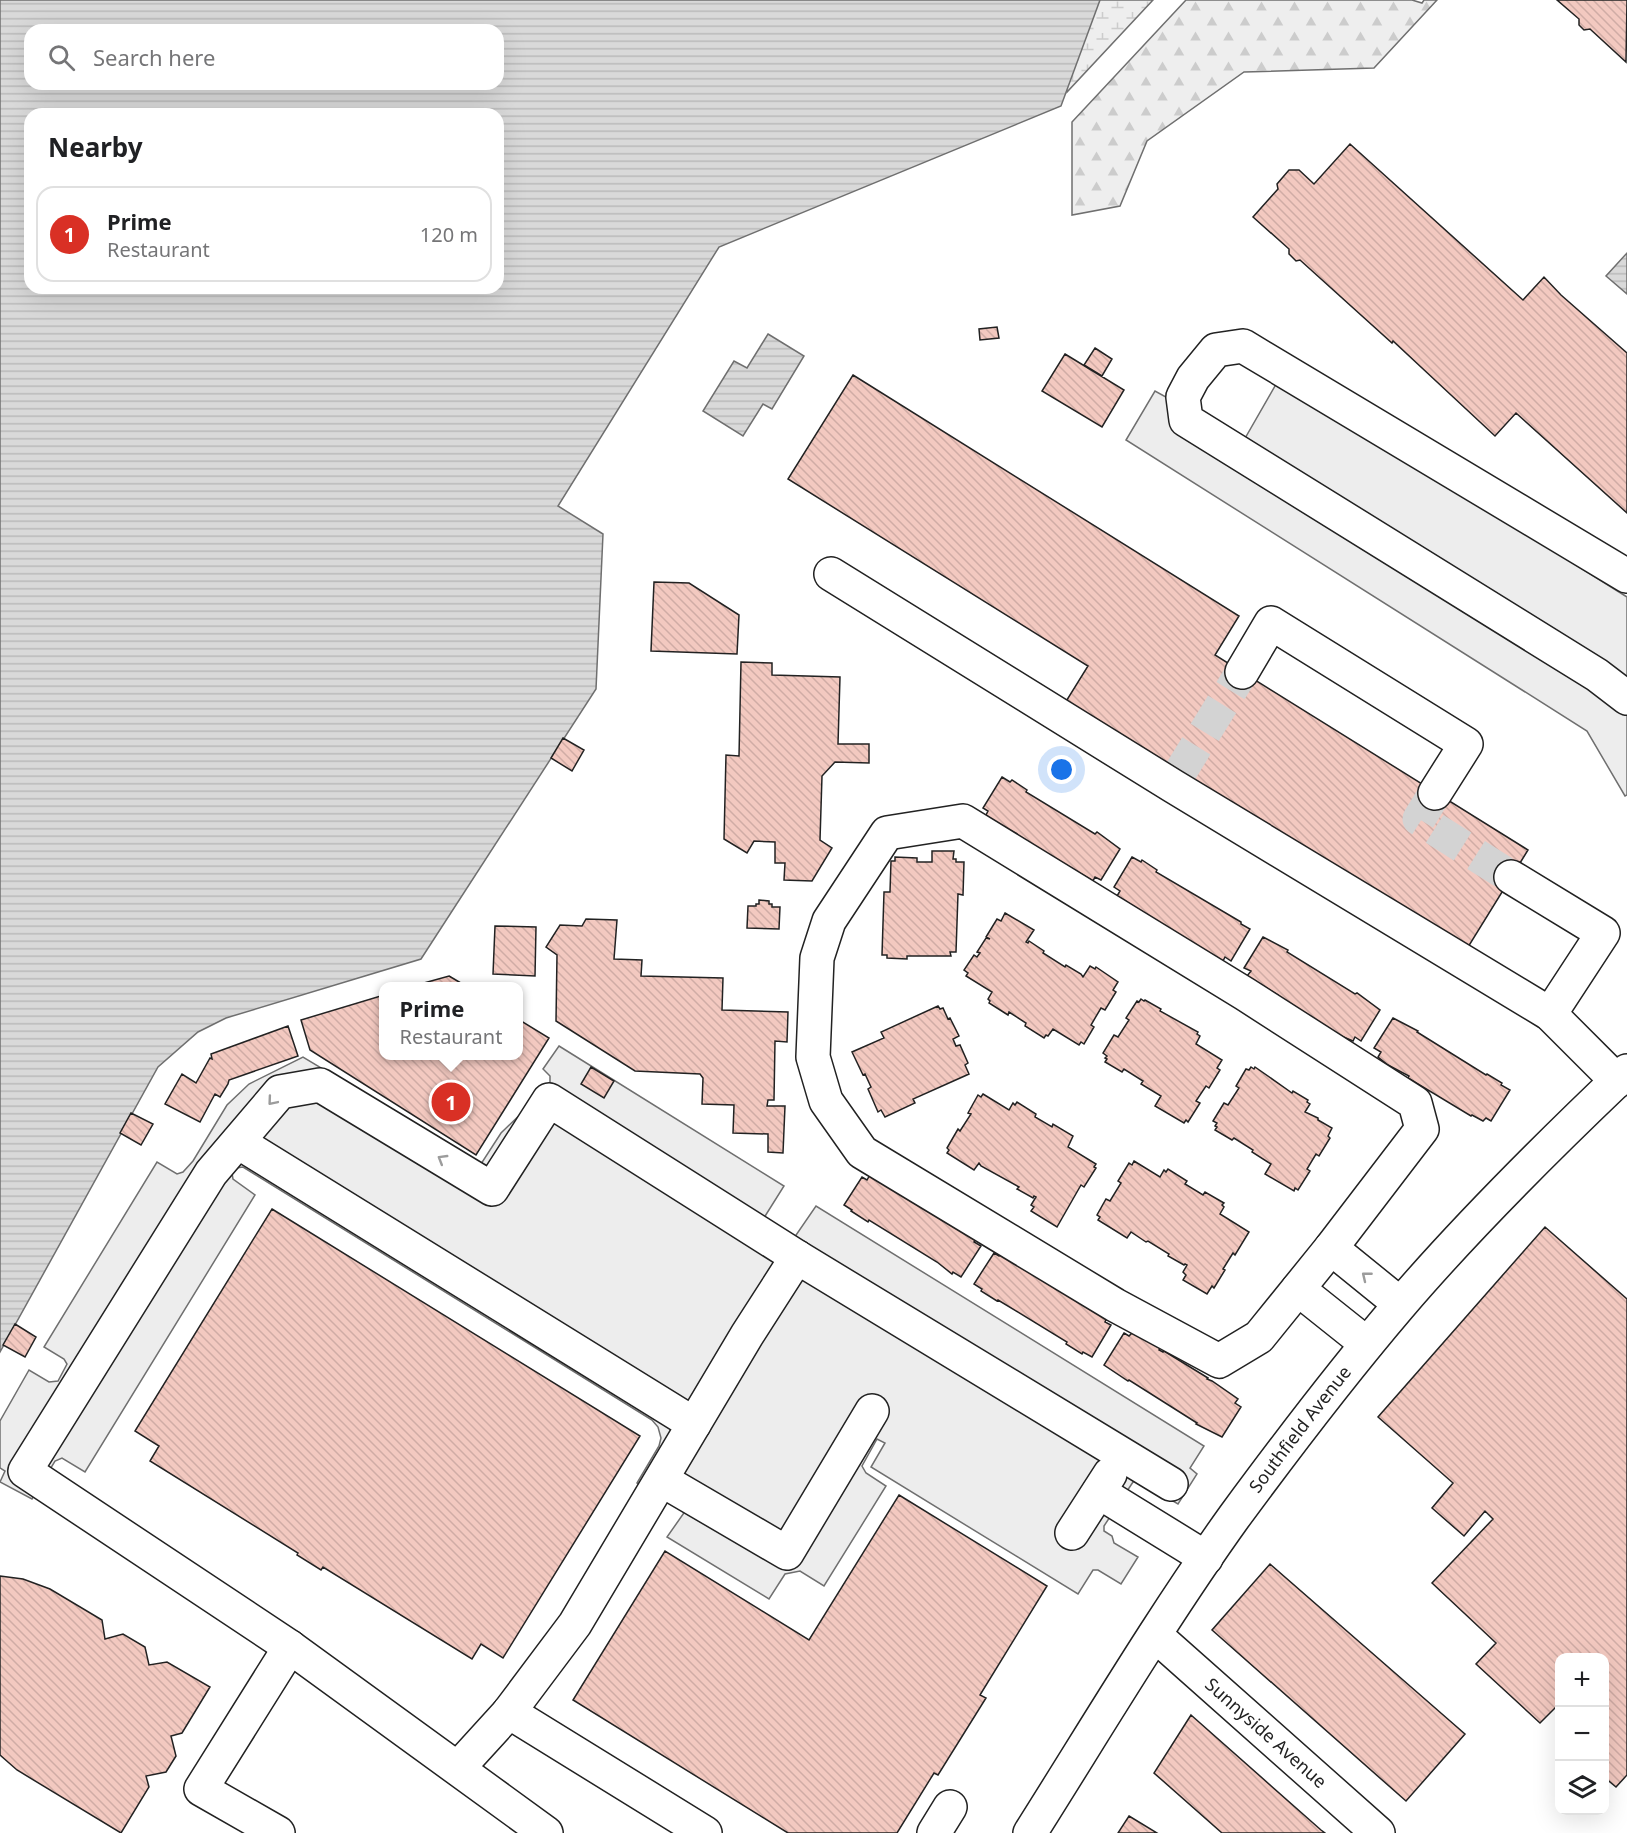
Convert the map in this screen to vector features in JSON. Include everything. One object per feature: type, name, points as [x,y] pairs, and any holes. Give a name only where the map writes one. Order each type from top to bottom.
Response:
[{"type":"street","points":[[1627,576],[1243,346],[1216,350],[1193,378],[1183,397],[1186,420],[1587,668],[1627,699]]},
{"type":"street","points":[[831,574],[1176,780],[1550,1014],[1622,1076]]},
{"type":"street","points":[[1242,672],[1271,622],[1466,744],[1435,793]]},
{"type":"street","points":[[963,821],[1245,994],[1415,1103],[1422,1129],[1298,1289],[1259,1337],[1220,1361],[1115,1305],[862,1152],[826,1101],[813,1057],[817,958],[829,921],[887,833],[963,821]]},
{"type":"street","points":[[1511,878],[1603,933],[1550,1014]]},
{"type":"street","name":"Southfield Avenue","points":[[1030,1833],[1206,1558],[1278,1458],[1366,1344],[1498,1198],[1622,1076]]},
{"type":"street","points":[[546,1833],[290,1647],[25,1471],[211,1173],[280,1092],[320,1086],[492,1189],[549,1101],[797,1257],[1171,1484]]},
{"type":"street","points":[[238,1142],[694,1424]]},
{"type":"street","points":[[1331,1248],[1400,1304]]},
{"type":"street","points":[[458,1768],[509,1712],[575,1624],[797,1257]]},
{"type":"street","points":[[1298,1289],[1366,1344]]},
{"type":"street","points":[[662,1480],[787,1552],[872,1411]]},
{"type":"street","points":[[1072,1533],[1123,1455]]},
{"type":"street","points":[[1099,1492],[1206,1558]]},
{"type":"street","name":"Sunnyside Avenue","points":[[1155,1635],[1378,1833]]},
{"type":"street","points":[[278,1833],[201,1789],[290,1647]]},
{"type":"street","points":[[509,1712],[705,1833]]},
{"type":"green space","points":[[1053,0],[1153,0],[1067,92]]},
{"type":"green space","points":[[1186,0],[1412,0],[1422,3],[1424,0],[1437,0],[1374,68],[1244,72],[1147,141],[1120,206],[1072,215],[1072,122]]},
{"type":"shaded area","points":[[0,0],[1100,0],[1061,106],[719,247],[558,506],[603,534],[596,689],[421,959],[226,1018],[198,1032],[158,1067],[0,1352]]},
{"type":"shaded area","points":[[1627,253],[1627,294],[1606,276]]},
{"type":"shaded area","points":[[768,334],[804,356],[772,409],[763,404],[743,436],[703,411],[734,361],[747,368]]},
{"type":"shaded area","points":[[1279,379],[1627,597],[1627,795],[1625,796],[1587,731],[1126,440],[1155,391],[1244,440]]},
{"type":"shaded area","points":[[559,1046],[784,1186],[762,1221],[792,1241],[816,1206],[1204,1446],[1190,1468],[1197,1474],[1178,1504],[1139,1481],[1133,1482],[1104,1526],[1104,1531],[1112,1536],[1114,1543],[1138,1557],[1121,1584],[1098,1570],[1093,1570],[1078,1594],[871,1467],[885,1443],[877,1439],[862,1466],[866,1473],[886,1486],[824,1586],[800,1571],[785,1574],[769,1599],[667,1537],[686,1510],[637,1483],[659,1446],[661,1438],[658,1427],[652,1420],[243,1167],[236,1168],[232,1173],[233,1179],[255,1195],[85,1472],[62,1458],[55,1461],[32,1499],[0,1482],[5,1471],[0,1468],[0,1421],[29,1370],[49,1382],[58,1381],[67,1364],[64,1359],[44,1347],[157,1162],[177,1174],[183,1172],[193,1161],[227,1105],[249,1084],[303,1057],[481,1164],[501,1133],[528,1107],[550,1092],[550,1076],[543,1069]]},
{"type":"building","points":[[1557,0],[1627,0],[1626,62],[1590,29],[1584,30],[1579,25],[1579,19]]},
{"type":"building","points":[[1350,144],[1523,300],[1544,277],[1627,353],[1627,513],[1516,413],[1495,436],[1393,341],[1392,343],[1300,260],[1296,261],[1289,254],[1289,249],[1253,217],[1278,189],[1277,184],[1289,170],[1299,170],[1314,184]]},
{"type":"building","points":[[997,327],[999,338],[980,340],[979,329]]},
{"type":"building","points":[[1095,348],[1112,359],[1102,376],[1084,365]]},
{"type":"building","points":[[1065,354],[1124,390],[1102,427],[1042,391]]},
{"type":"building","points":[[853,375],[1239,616],[1215,655],[1528,850],[1465,952],[1065,703],[1088,666],[788,479]]},
{"type":"building","points":[[654,582],[689,583],[739,615],[737,654],[651,651]]},
{"type":"building","points":[[741,662],[772,663],[772,675],[840,677],[838,744],[869,744],[869,763],[835,762],[822,776],[820,840],[832,848],[812,881],[784,880],[785,863],[775,863],[775,842],[754,841],[747,853],[724,839],[726,755],[739,756]]},
{"type":"building","points":[[563,738],[584,750],[572,771],[551,758]]},
{"type":"building","points":[[1002,777],[1010,782],[1012,780],[1027,790],[1026,792],[1095,834],[1097,832],[1120,849],[1101,880],[1095,877],[1093,881],[1060,863],[1016,837],[1017,834],[997,824],[986,815],[988,811],[983,808]]},
{"type":"building","points":[[932,851],[954,851],[953,859],[956,859],[956,862],[964,862],[963,895],[958,894],[956,952],[950,952],[951,956],[887,958],[887,955],[882,955],[884,892],[890,892],[891,861],[895,861],[895,857],[917,858],[917,862],[932,862]]},
{"type":"building","points":[[1132,857],[1141,862],[1142,860],[1157,870],[1156,872],[1250,929],[1231,961],[1225,957],[1223,961],[1211,955],[1117,896],[1120,891],[1114,887]]},
{"type":"building","points":[[759,900],[769,901],[772,907],[780,907],[779,929],[747,928],[748,906],[756,906]]},
{"type":"building","points":[[1005,913],[1034,930],[1026,942],[1029,941],[1065,967],[1066,965],[1083,977],[1090,966],[1095,969],[1096,967],[1118,982],[1113,990],[1116,992],[1105,1010],[1101,1008],[1084,1044],[1081,1042],[1079,1045],[1053,1029],[1044,1038],[1009,1012],[1008,1015],[989,1003],[988,999],[992,992],[966,976],[968,973],[964,970],[974,955],[977,957],[980,953],[977,952],[986,938],[990,939],[986,937],[997,919],[1001,921]]},
{"type":"building","points":[[586,919],[617,920],[614,959],[642,960],[641,976],[723,978],[722,1010],[788,1012],[787,1042],[775,1041],[774,1100],[768,1100],[767,1106],[785,1106],[783,1153],[768,1152],[768,1134],[733,1133],[734,1105],[702,1104],[703,1078],[700,1074],[635,1071],[556,1021],[557,955],[546,947],[560,925],[582,926]]},
{"type":"building","points":[[495,926],[536,927],[535,976],[493,974]]},
{"type":"building","points":[[1263,937],[1288,950],[1287,952],[1355,994],[1357,993],[1380,1010],[1361,1041],[1355,1037],[1353,1041],[1341,1036],[1247,976],[1251,971],[1244,968]]},
{"type":"building","points":[[449,976],[459,982],[427,982]]},
{"type":"building","points":[[379,997],[379,1060],[523,1060],[523,1022],[549,1038],[476,1155],[310,1050],[301,1020]]},
{"type":"building","points":[[1141,999],[1198,1032],[1200,1036],[1196,1044],[1222,1060],[1217,1068],[1220,1070],[1209,1088],[1206,1086],[1196,1101],[1200,1103],[1188,1122],[1186,1120],[1184,1123],[1155,1106],[1161,1096],[1141,1084],[1143,1081],[1124,1069],[1122,1072],[1105,1062],[1107,1056],[1103,1053],[1114,1035],[1118,1037],[1129,1020],[1126,1018],[1137,1001]]},
{"type":"building","points":[[938,1006],[940,1009],[943,1008],[948,1019],[950,1018],[959,1036],[953,1039],[956,1046],[960,1045],[968,1063],[965,1065],[969,1074],[913,1099],[915,1103],[885,1117],[881,1110],[878,1112],[868,1089],[871,1087],[852,1052],[884,1038],[881,1032]]},
{"type":"building","points":[[1393,1018],[1418,1031],[1510,1090],[1491,1121],[1486,1118],[1483,1121],[1471,1116],[1378,1057],[1381,1052],[1374,1048]]},
{"type":"building","points":[[288,1026],[298,1056],[229,1080],[220,1097],[215,1094],[200,1122],[165,1104],[182,1074],[196,1083],[210,1058],[212,1059],[211,1054]]},
{"type":"building","points":[[591,1067],[614,1081],[604,1098],[581,1084]]},
{"type":"building","points":[[1251,1067],[1254,1069],[1255,1067],[1292,1093],[1293,1091],[1308,1100],[1310,1104],[1305,1112],[1332,1128],[1328,1136],[1330,1138],[1319,1156],[1316,1154],[1307,1169],[1310,1171],[1298,1190],[1295,1188],[1294,1191],[1265,1174],[1271,1164],[1234,1138],[1232,1140],[1215,1130],[1217,1123],[1213,1121],[1224,1103],[1228,1105],[1239,1088],[1236,1086],[1246,1069],[1249,1070]]},
{"type":"building","points":[[983,1094],[1009,1110],[1013,1103],[1015,1105],[1017,1102],[1036,1114],[1035,1117],[1073,1136],[1068,1147],[1096,1164],[1094,1167],[1096,1168],[1084,1187],[1081,1185],[1057,1227],[1031,1211],[1034,1207],[1031,1205],[1036,1197],[1033,1198],[1017,1189],[1019,1187],[979,1163],[974,1170],[947,1153],[949,1150],[947,1148],[958,1129],[960,1131],[971,1114],[968,1113],[978,1095],[981,1097]]},
{"type":"building","points":[[131,1113],[153,1124],[141,1145],[120,1133]]},
{"type":"building","points":[[1134,1161],[1160,1177],[1164,1170],[1166,1172],[1168,1169],[1187,1181],[1185,1184],[1203,1195],[1205,1192],[1224,1203],[1220,1214],[1249,1232],[1223,1269],[1225,1270],[1214,1288],[1212,1286],[1207,1294],[1183,1280],[1186,1275],[1183,1272],[1187,1265],[1168,1256],[1169,1254],[1131,1232],[1127,1238],[1098,1220],[1100,1217],[1097,1215],[1106,1199],[1110,1201],[1121,1183],[1118,1181],[1129,1163],[1132,1165]]},
{"type":"building","points":[[871,1173],[976,1238],[974,1242],[981,1246],[961,1277],[953,1272],[952,1274],[937,1262],[869,1220],[868,1222],[844,1205],[862,1177],[867,1180]]},
{"type":"building","points":[[272,1209],[640,1436],[503,1658],[481,1644],[472,1659],[323,1567],[321,1570],[297,1555],[298,1553],[150,1461],[159,1446],[135,1431]]},
{"type":"building","points":[[1545,1227],[1627,1299],[1627,1775],[1616,1787],[1609,1781],[1609,1653],[1555,1653],[1555,1708],[1540,1723],[1476,1664],[1496,1643],[1432,1583],[1493,1519],[1485,1511],[1464,1536],[1432,1508],[1453,1483],[1378,1417]]},
{"type":"building","points":[[994,1253],[999,1256],[1001,1253],[1107,1318],[1105,1322],[1111,1325],[1092,1357],[1083,1352],[1082,1354],[1066,1344],[1067,1342],[981,1291],[982,1289],[974,1284]]},
{"type":"building","points":[[15,1324],[36,1337],[25,1357],[3,1345]]},
{"type":"building","points":[[1124,1333],[1129,1336],[1132,1333],[1160,1348],[1159,1350],[1208,1378],[1238,1399],[1235,1403],[1241,1407],[1222,1437],[1196,1424],[1104,1365]]},
{"type":"building","points":[[899,1495],[1047,1586],[980,1695],[986,1698],[938,1775],[934,1773],[897,1833],[788,1833],[573,1700],[665,1551],[809,1640]]},
{"type":"building","points":[[1270,1564],[1465,1734],[1406,1801],[1212,1630]]},
{"type":"building","points":[[0,1576],[23,1579],[50,1589],[102,1620],[105,1639],[123,1634],[145,1647],[149,1665],[167,1662],[210,1687],[182,1733],[171,1736],[176,1756],[166,1772],[146,1776],[149,1787],[121,1833],[17,1770],[0,1755]]},
{"type":"building","points":[[1191,1715],[1325,1833],[1222,1833],[1154,1773]]},
{"type":"building","points":[[1129,1816],[1157,1833],[1118,1833]]},
{"type":"tunnel","points":[[1179,774],[1242,672]]},
{"type":"tunnel","points":[[1435,793],[1419,819],[1511,877]]},
{"type":"place","name":"Prime","points":[[451,1102]]}]
